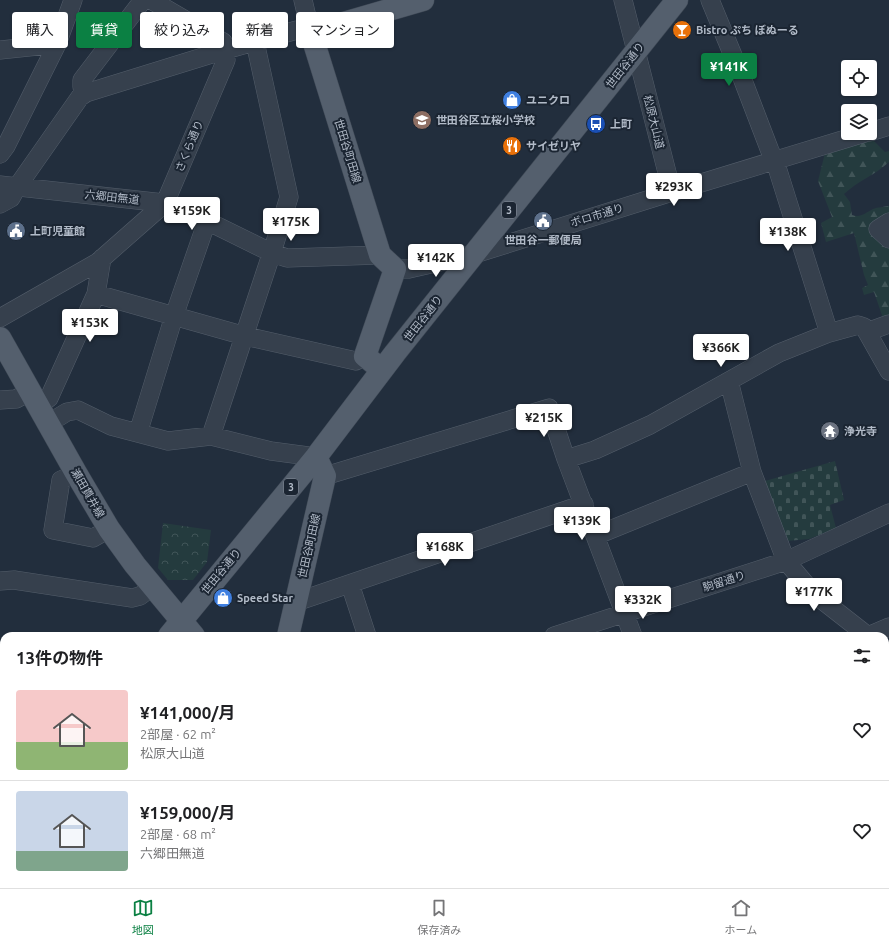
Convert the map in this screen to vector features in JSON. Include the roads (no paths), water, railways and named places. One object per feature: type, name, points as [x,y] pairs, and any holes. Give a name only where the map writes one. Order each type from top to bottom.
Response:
[{"type":"main road","points":[[382,12],[423,0]]},
{"type":"main road","name":"世田谷通り","points":[[181,631],[320,467],[382,370],[475,254],[634,41],[677,0]]},
{"type":"main road","name":"世田谷町田線","points":[[316,48],[387,262]]},
{"type":"main road","points":[[382,370],[365,356],[387,262]]},
{"type":"main road","name":"瀬田貫井線","points":[[0,338],[108,528],[152,587],[181,631]]},
{"type":"main road","name":"世田谷町田線","points":[[289,632],[296,602],[320,467]]},
{"type":"street","points":[[68,12],[72,0]]},
{"type":"street","points":[[86,93],[82,87],[82,80],[143,0]]},
{"type":"street","points":[[151,0],[223,42],[225,50]]},
{"type":"street","points":[[303,0],[306,12]]},
{"type":"street","name":"松原大山道","points":[[623,0],[672,192]]},
{"type":"street","points":[[710,0],[775,161],[830,333]]},
{"type":"street","points":[[0,50],[19,48]]},
{"type":"street","points":[[0,154],[6,146],[55,48]]},
{"type":"street","points":[[0,204],[11,198],[8,186],[80,97],[86,93],[232,48]]},
{"type":"street","points":[[211,436],[272,253],[288,197],[256,48]]},
{"type":"street","name":"さくら通り","points":[[0,318],[98,262],[165,203],[226,60],[225,50]]},
{"type":"street","points":[[877,130],[889,126]]},
{"type":"street","name":"ボロ市通り","points":[[387,262],[409,269],[475,254],[843,140]]},
{"type":"street","name":"六郷田無道","points":[[8,186],[165,203],[207,221],[272,253],[287,258],[387,262]]},
{"type":"street","points":[[138,433],[174,316],[207,221]]},
{"type":"street","points":[[889,222],[878,229],[889,239]]},
{"type":"street","points":[[39,406],[49,398],[96,294],[102,258]]},
{"type":"street","points":[[96,294],[245,336],[356,361],[365,356]]},
{"type":"street","points":[[867,332],[889,324]]},
{"type":"street","points":[[566,459],[595,450],[650,425],[779,353],[830,333],[858,325],[864,327],[889,371]]},
{"type":"street","points":[[729,381],[752,472],[786,561],[814,593],[863,632]]},
{"type":"street","points":[[0,400],[16,399],[67,412],[78,410],[111,426],[168,441],[211,436],[271,451],[320,467],[549,408],[566,459],[631,632]]},
{"type":"street","points":[[596,536],[752,472]]},
{"type":"street","points":[[76,473],[61,480],[53,530],[93,538],[108,528]]},
{"type":"street","points":[[296,602],[584,504]]},
{"type":"street","name":"駒留通り","points":[[566,632],[786,561],[889,513]]},
{"type":"street","points":[[0,581],[14,580],[132,598],[140,596],[152,587]]},
{"type":"street","points":[[350,584],[366,632]]},
{"type":"street","points":[[876,632],[889,626]]},
{"type":"place","name":"Bistro ぷち ぼぬーる","points":[[682,30]]},
{"type":"place","name":"ユニクロ","points":[[512,100]]},
{"type":"place","name":"世田谷区立桜小学校","points":[[422,120]]},
{"type":"place","name":"上町","points":[[596,124]]},
{"type":"place","name":"サイゼリヤ","points":[[512,146]]},
{"type":"place","name":"世田谷一郵便局","points":[[543,221]]},
{"type":"place","name":"上町児童館","points":[[16,231]]},
{"type":"place","name":"浄光寺","points":[[830,431]]},
{"type":"place","name":"Speed Star","points":[[223,598]]}]
